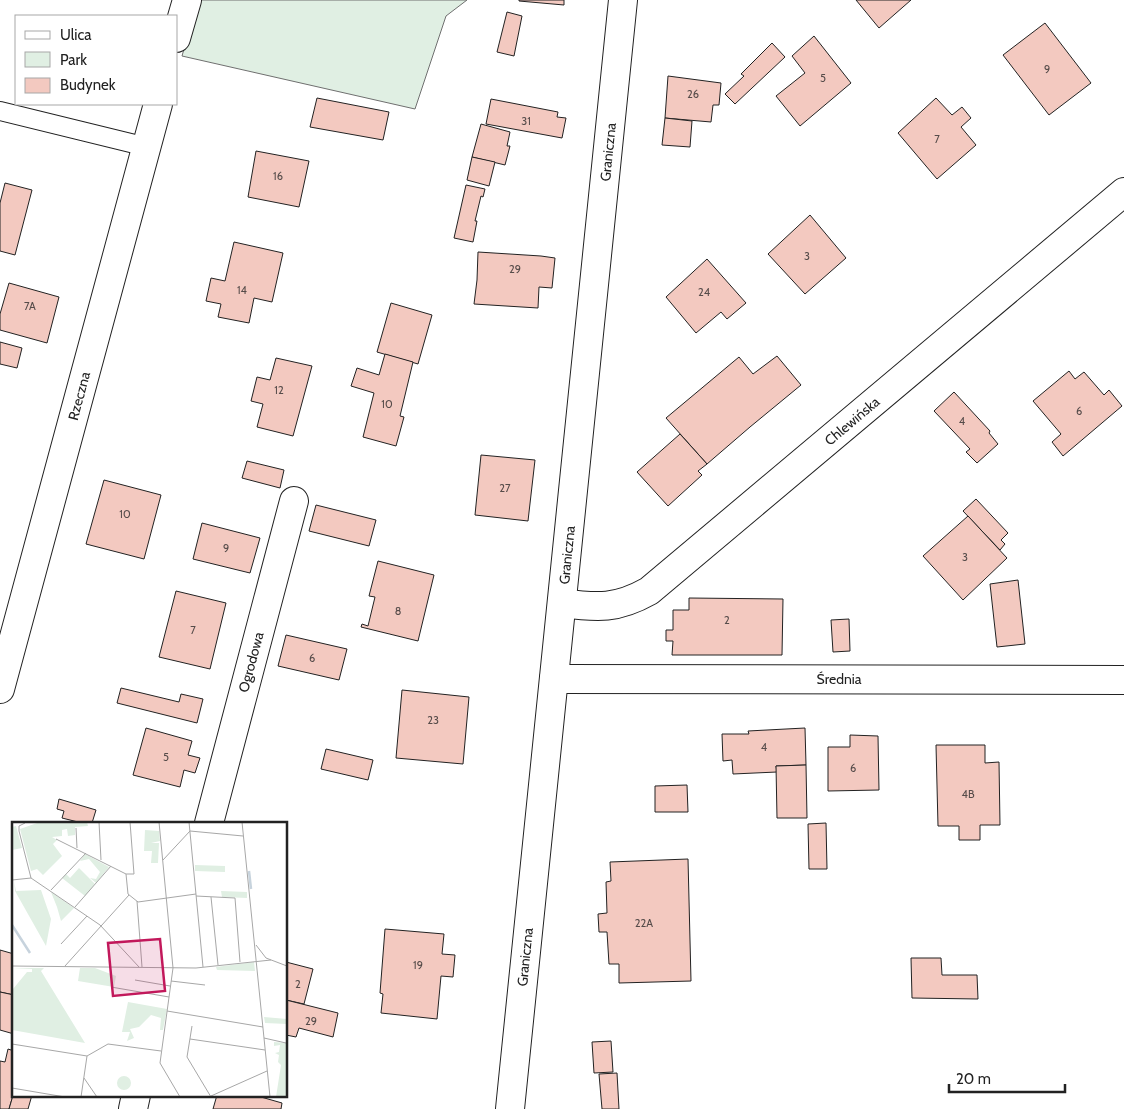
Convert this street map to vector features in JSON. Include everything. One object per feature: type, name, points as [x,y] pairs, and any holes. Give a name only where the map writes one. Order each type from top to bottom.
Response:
[{"type":"street","points":[[178,30],[186,0]]},
{"type":"street","name":"Graniczna","points":[[510,1109],[623,0]]},
{"type":"street","name":"Rzeczna","points":[[0,688],[158,105]]},
{"type":"street","name":"Chlewińska","points":[[562,603],[592,607],[609,606],[621,604],[649,591],[1124,192]]},
{"type":"street","name":"Ogrodowa","points":[[209,822],[294,501]]},
{"type":"street","name":"Średnia","points":[[554,679],[1124,680]]},
{"type":"street","points":[[133,1109],[136,1096]]},
{"type":"lane","points":[[0,111],[146,147]]},
{"type":"green space","points":[[198,0],[467,0],[446,16],[415,109],[182,56]]},
{"type":"building","points":[[564,0],[564,5],[519,1]]},
{"type":"building","points":[[856,0],[911,0],[879,28]]},
{"type":"building","points":[[507,12],[522,16],[514,56],[497,52]]},
{"type":"building","points":[[1045,23],[1091,83],[1049,115],[1003,55]]},
{"type":"building","points":[[814,36],[851,83],[800,126],[776,96],[805,73],[792,56]]},
{"type":"building","points":[[772,43],[785,57],[735,104],[725,94],[744,76],[741,74]]},
{"type":"building","points":[[668,76],[721,83],[719,105],[713,105],[711,122],[665,118]]},
{"type":"building","points":[[317,98],[389,112],[383,140],[310,127]]},
{"type":"building","points":[[936,98],[952,115],[962,107],[971,118],[961,127],[976,145],[937,179],[898,133]]},
{"type":"building","points":[[491,99],[558,112],[557,117],[566,118],[562,138],[486,124]]},
{"type":"building","points":[[665,118],[692,121],[690,147],[662,145]]},
{"type":"building","points":[[481,124],[510,132],[507,146],[510,146],[505,165],[472,157]]},
{"type":"building","points":[[256,151],[309,161],[299,207],[248,197]]},
{"type":"building","points":[[472,157],[495,162],[489,186],[467,180]]},
{"type":"building","points":[[5,183],[32,190],[15,255],[0,251],[0,203]]},
{"type":"building","points":[[466,185],[485,189],[483,197],[481,196],[475,221],[477,221],[473,242],[454,238]]},
{"type":"building","points":[[810,215],[846,258],[805,294],[768,254]]},
{"type":"building","points":[[234,242],[283,253],[272,302],[254,298],[249,323],[218,317],[221,304],[206,301],[211,278],[225,281]]},
{"type":"building","points":[[478,252],[555,258],[552,288],[539,287],[538,308],[474,304]]},
{"type":"building","points":[[707,259],[746,303],[727,319],[721,312],[696,333],[666,297]]},
{"type":"building","points":[[9,283],[59,297],[47,343],[0,330],[0,314]]},
{"type":"building","points":[[391,303],[432,315],[418,364],[377,352]]},
{"type":"building","points":[[0,342],[22,348],[17,368],[0,364]]},
{"type":"building","points":[[385,354],[413,362],[400,416],[404,417],[396,446],[363,437],[374,393],[351,386],[357,368],[379,375]]},
{"type":"building","points":[[777,356],[801,385],[707,464],[666,418],[739,357],[753,374]]},
{"type":"building","points":[[276,358],[312,366],[293,436],[257,427],[263,404],[251,401],[257,377],[270,380]]},
{"type":"building","points":[[1069,371],[1075,379],[1084,372],[1104,395],[1109,390],[1122,406],[1063,456],[1052,442],[1061,434],[1033,401]]},
{"type":"building","points":[[954,392],[990,431],[989,433],[998,444],[977,463],[966,452],[970,449],[934,411]]},
{"type":"building","points":[[680,434],[707,464],[698,471],[702,475],[668,506],[637,472]]},
{"type":"building","points":[[481,455],[535,460],[528,521],[475,515]]},
{"type":"building","points":[[247,461],[284,470],[280,488],[242,478]]},
{"type":"building","points":[[104,480],[161,495],[144,559],[86,544]]},
{"type":"building","points":[[976,499],[1008,533],[1001,540],[1005,544],[1000,550],[963,511]]},
{"type":"building","points":[[316,505],[376,520],[369,546],[309,531]]},
{"type":"building","points":[[968,516],[1007,558],[963,600],[923,556]]},
{"type":"building","points":[[202,523],[260,538],[250,573],[193,559]]},
{"type":"building","points":[[378,561],[434,575],[418,641],[361,627],[362,624],[368,626],[375,597],[369,596]]},
{"type":"building","points":[[1018,580],[1025,644],[997,647],[990,584]]},
{"type":"building","points":[[176,591],[226,603],[210,669],[159,657]]},
{"type":"building","points":[[689,598],[783,599],[782,655],[672,655],[673,641],[666,641],[666,630],[673,630],[673,610],[689,610]]},
{"type":"building","points":[[849,619],[850,651],[833,652],[831,620]]},
{"type":"building","points":[[286,635],[347,649],[339,680],[278,666]]},
{"type":"building","points":[[121,688],[179,702],[181,694],[203,699],[197,723],[117,703]]},
{"type":"building","points":[[402,690],[469,697],[463,764],[396,758]]},
{"type":"building","points":[[146,728],[192,741],[188,755],[200,758],[195,773],[184,770],[180,787],[133,775]]},
{"type":"building","points":[[805,728],[806,765],[776,766],[777,772],[733,774],[732,760],[723,761],[722,734],[749,734],[748,731]]},
{"type":"building","points":[[850,735],[878,736],[879,790],[828,791],[828,747],[850,747]]},
{"type":"building","points":[[936,745],[985,745],[985,763],[999,762],[1000,825],[980,825],[980,840],[959,840],[959,826],[938,826]]},
{"type":"building","points":[[326,749],[373,760],[368,780],[321,769]]},
{"type":"building","points":[[806,765],[807,818],[777,818],[776,766]]},
{"type":"building","points":[[687,785],[688,812],[655,812],[655,786]]},
{"type":"building","points":[[59,799],[96,810],[92,822],[78,822],[62,818],[64,811],[57,809]]},
{"type":"building","points":[[826,823],[827,869],[809,869],[808,824]]},
{"type":"building","points":[[688,859],[691,981],[619,983],[619,964],[609,964],[607,932],[599,932],[598,914],[607,913],[606,882],[611,881],[610,862]]},
{"type":"building","points":[[385,929],[444,934],[442,954],[455,955],[453,977],[441,976],[437,1019],[381,1013],[383,994],[380,993]]},
{"type":"building","points":[[0,950],[12,953],[12,995],[0,992]]},
{"type":"building","points":[[911,958],[941,958],[942,975],[977,975],[978,999],[912,998]]},
{"type":"building","points":[[288,963],[313,969],[304,1004],[288,1000]]},
{"type":"building","points":[[0,992],[12,995],[12,1033],[0,1030]]},
{"type":"building","points":[[288,1000],[338,1013],[333,1037],[299,1028],[296,1037],[288,1035]]},
{"type":"building","points":[[611,1041],[613,1072],[594,1073],[592,1042]]},
{"type":"building","points":[[8,1049],[12,1050],[13,1096],[9,1109],[0,1109],[0,1061],[5,1062]]},
{"type":"building","points":[[617,1073],[619,1109],[602,1109],[599,1074]]},
{"type":"building","points":[[13,1096],[32,1096],[28,1109],[9,1109]]},
{"type":"building","points":[[217,1096],[258,1096],[282,1103],[281,1109],[213,1109]]}]
